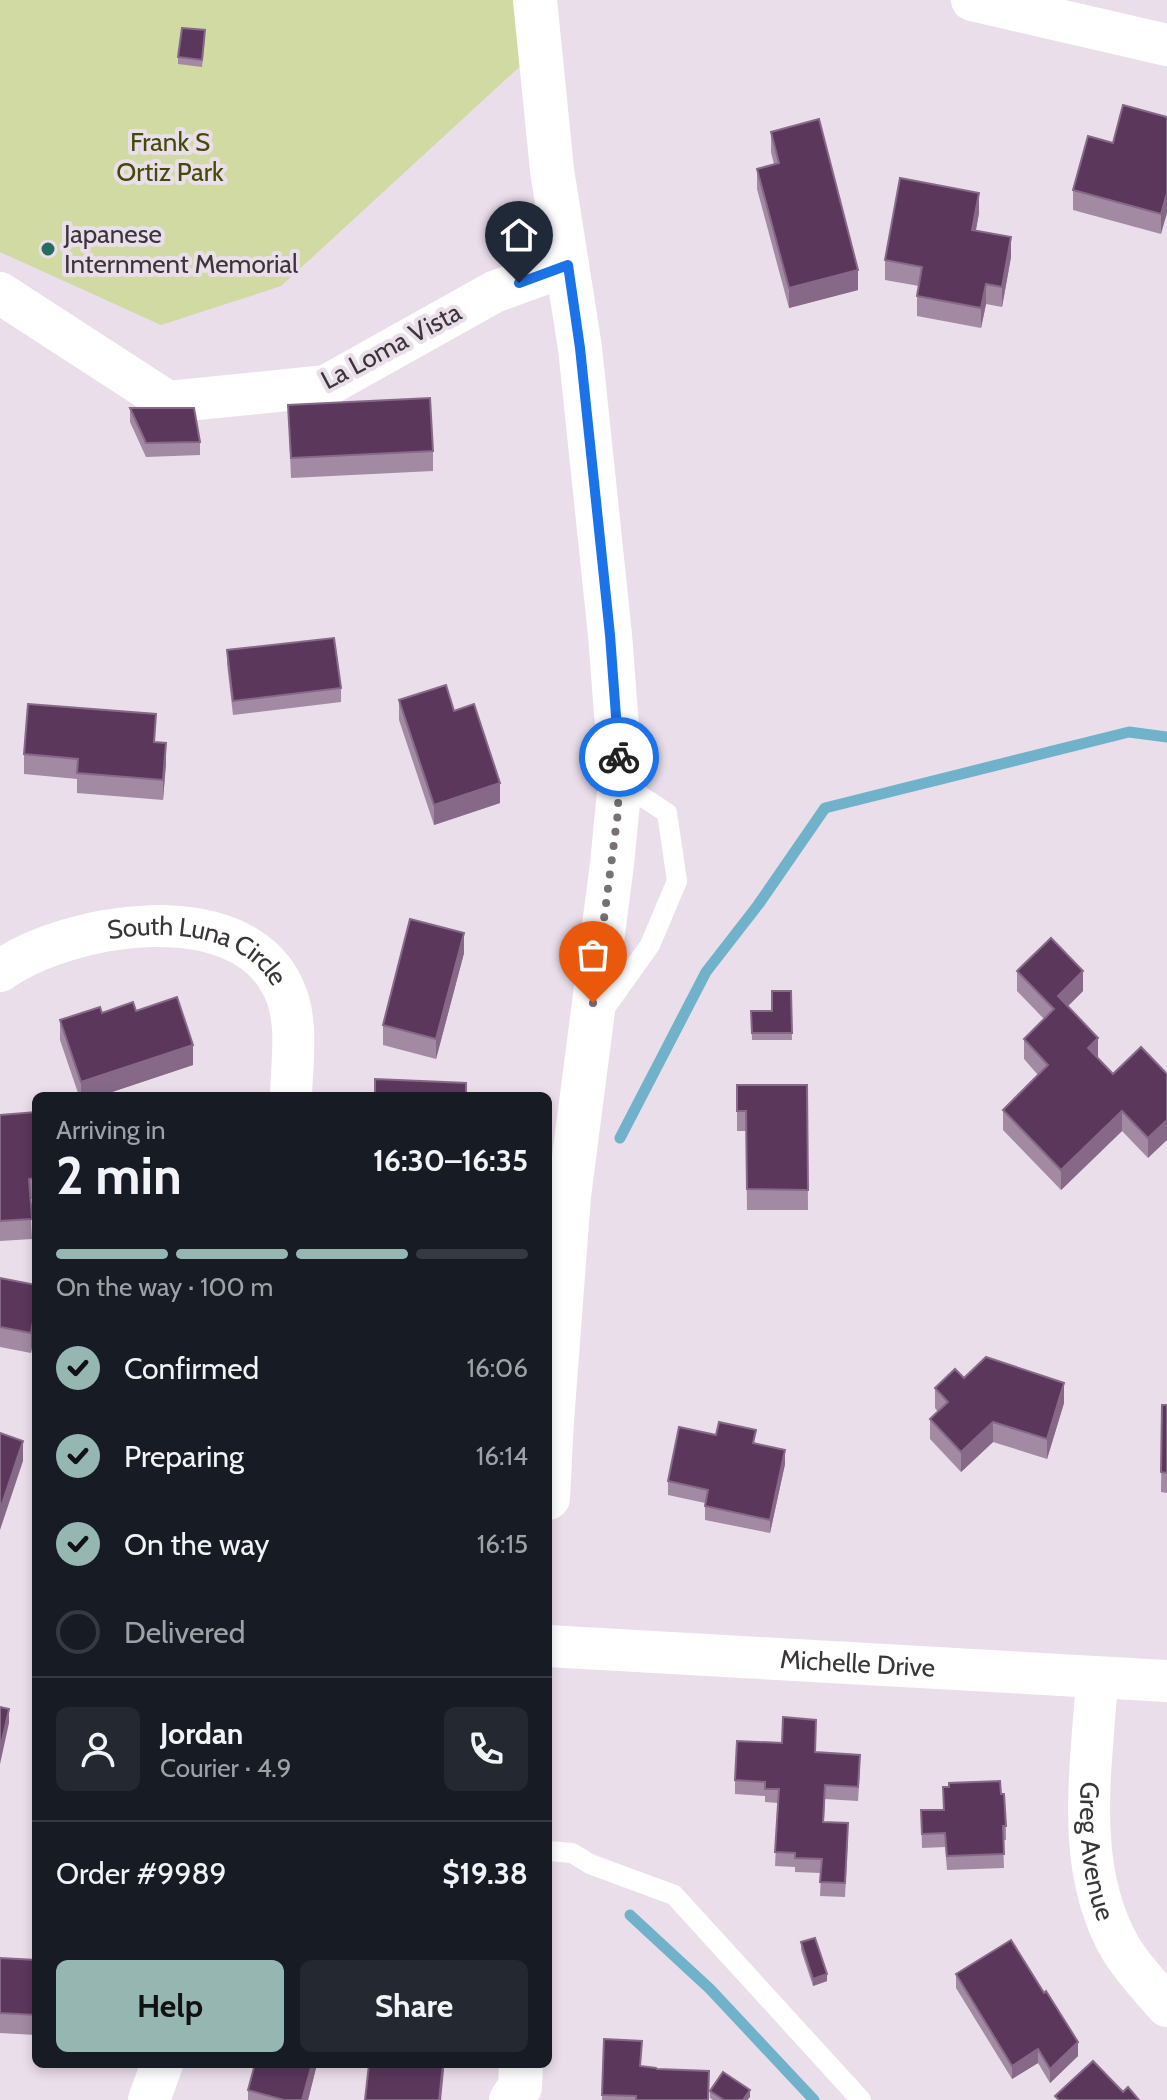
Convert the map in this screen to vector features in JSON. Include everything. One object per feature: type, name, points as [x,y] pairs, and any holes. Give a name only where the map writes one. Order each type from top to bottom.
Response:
[{"type":"street","points":[[535,0],[552,170],[580,348],[610,635],[620,782],[569,1196],[552,1432]]},
{"type":"street","points":[[972,0],[1167,45]]},
{"type":"street","name":"La Loma Vista","points":[[0,293],[168,402],[326,386],[494,292],[568,265]]},
{"type":"street","name":"South Luna Circle","points":[[0,971],[16,960],[54,944],[95,932],[136,926],[163,927],[202,930],[229,937],[267,963],[282,984],[291,1005],[291,1092]]},
{"type":"street","name":"Michelle Drive","points":[[552,1646],[1167,1681]]},
{"type":"street","name":"Greg Avenue","points":[[1097,1678],[1089,1820],[1090,1852],[1096,1884],[1121,1948],[1167,2006]]},
{"type":"street","points":[[149,2100],[161,2068]]},
{"type":"lane","points":[[589,1031],[650,945],[677,881],[667,813],[620,782]]},
{"type":"lane","points":[[552,1851],[572,1853],[590,1864],[674,1895],[861,2100]]},
{"type":"green space","name":"Frank S Ortiz Park","points":[[0,0],[541,0],[540,48],[281,286],[161,325],[0,252]]},
{"type":"building","points":[[182,28],[205,30],[202,60],[178,57]]},
{"type":"building","points":[[1123,105],[1167,117],[1167,193],[1161,214],[1073,190],[1088,136],[1113,143]]},
{"type":"building","points":[[819,119],[858,270],[789,288],[757,169],[779,163],[771,132]]},
{"type":"building","points":[[900,178],[979,193],[972,230],[1011,237],[1002,287],[986,284],[981,308],[917,296],[922,267],[885,260]]},
{"type":"building","points":[[430,398],[433,451],[291,458],[288,405]]},
{"type":"building","points":[[130,408],[194,408],[200,442],[146,443]]},
{"type":"building","points":[[334,638],[341,688],[233,701],[227,650]]},
{"type":"building","points":[[446,685],[454,711],[474,704],[500,783],[434,805],[399,700]]},
{"type":"building","points":[[28,704],[156,714],[154,742],[166,743],[163,780],[77,773],[78,759],[24,754]]},
{"type":"building","points":[[410,919],[464,933],[436,1039],[383,1025]]},
{"type":"building","points":[[1051,938],[1083,971],[1058,996],[1098,1038],[1088,1048],[1113,1074],[1141,1047],[1167,1074],[1167,1120],[1148,1138],[1122,1111],[1061,1170],[1003,1110],[1048,1065],[1024,1039],[1054,1009],[1017,971]]},
{"type":"building","points":[[772,991],[791,991],[792,1033],[752,1033],[751,1011],[772,1011]]},
{"type":"building","points":[[177,997],[193,1045],[81,1082],[60,1020],[100,1007],[102,1013],[133,1002],[136,1011]]},
{"type":"building","points":[[375,1079],[466,1083],[466,1092],[375,1092]]},
{"type":"building","points":[[737,1085],[807,1085],[808,1190],[747,1189],[746,1111],[737,1111]]},
{"type":"building","points":[[32,1112],[32,1179],[29,1179],[32,1219],[0,1221],[0,1115]]},
{"type":"building","points":[[0,1278],[32,1284],[31,1333],[0,1327]]},
{"type":"building","points":[[986,1357],[1064,1383],[1047,1439],[993,1422],[961,1452],[930,1419],[948,1402],[935,1388],[955,1369],[964,1378]]},
{"type":"building","points":[[1162,1405],[1167,1405],[1167,1473],[1161,1472]]},
{"type":"building","points":[[719,1422],[756,1430],[753,1443],[785,1450],[770,1520],[705,1506],[708,1490],[668,1481],[679,1427],[716,1435]]},
{"type":"building","points":[[0,1433],[23,1441],[0,1510]]},
{"type":"building","points":[[0,1707],[9,1709],[0,1750]]},
{"type":"building","points":[[783,1717],[816,1720],[815,1752],[860,1755],[858,1787],[825,1785],[823,1822],[848,1823],[845,1883],[820,1882],[822,1859],[795,1858],[795,1853],[775,1852],[779,1789],[765,1789],[765,1782],[735,1780],[737,1741],[782,1743]]},
{"type":"building","points":[[1000,1781],[1006,1826],[1003,1826],[1004,1854],[947,1856],[945,1833],[922,1834],[921,1810],[944,1810],[943,1787],[949,1787],[949,1783]]},
{"type":"building","points":[[815,1938],[827,1974],[813,1979],[801,1942]]},
{"type":"building","points":[[1011,1940],[1078,2042],[1050,2069],[1038,2049],[1012,2066],[956,1974]]},
{"type":"building","points":[[0,1958],[32,1960],[32,2015],[0,2013]]},
{"type":"building","points":[[604,2039],[642,2041],[640,2066],[709,2071],[708,2100],[636,2100],[636,2096],[602,2095]]},
{"type":"building","points":[[1093,2061],[1123,2092],[1128,2087],[1139,2100],[1059,2100],[1055,2096]]},
{"type":"building","points":[[254,2068],[311,2068],[302,2100],[284,2100],[248,2090]]},
{"type":"building","points":[[369,2068],[443,2068],[439,2100],[365,2100]]},
{"type":"building","points":[[723,2072],[750,2090],[743,2100],[724,2100],[710,2091]]},
{"type":"waterway","points":[[620,1138],[706,972],[758,905],[825,808],[1129,732],[1167,737]]},
{"type":"waterway","points":[[630,1915],[710,1989],[814,2100]]},
{"type":"way so far","points":[[593,1003],[618,812],[619,757]]},
{"type":"place","name":"Japanese Internment Memorial","points":[[48,249]]},
{"type":"route","points":[[519,283],[568,265],[580,348],[610,635],[619,757]]}]
